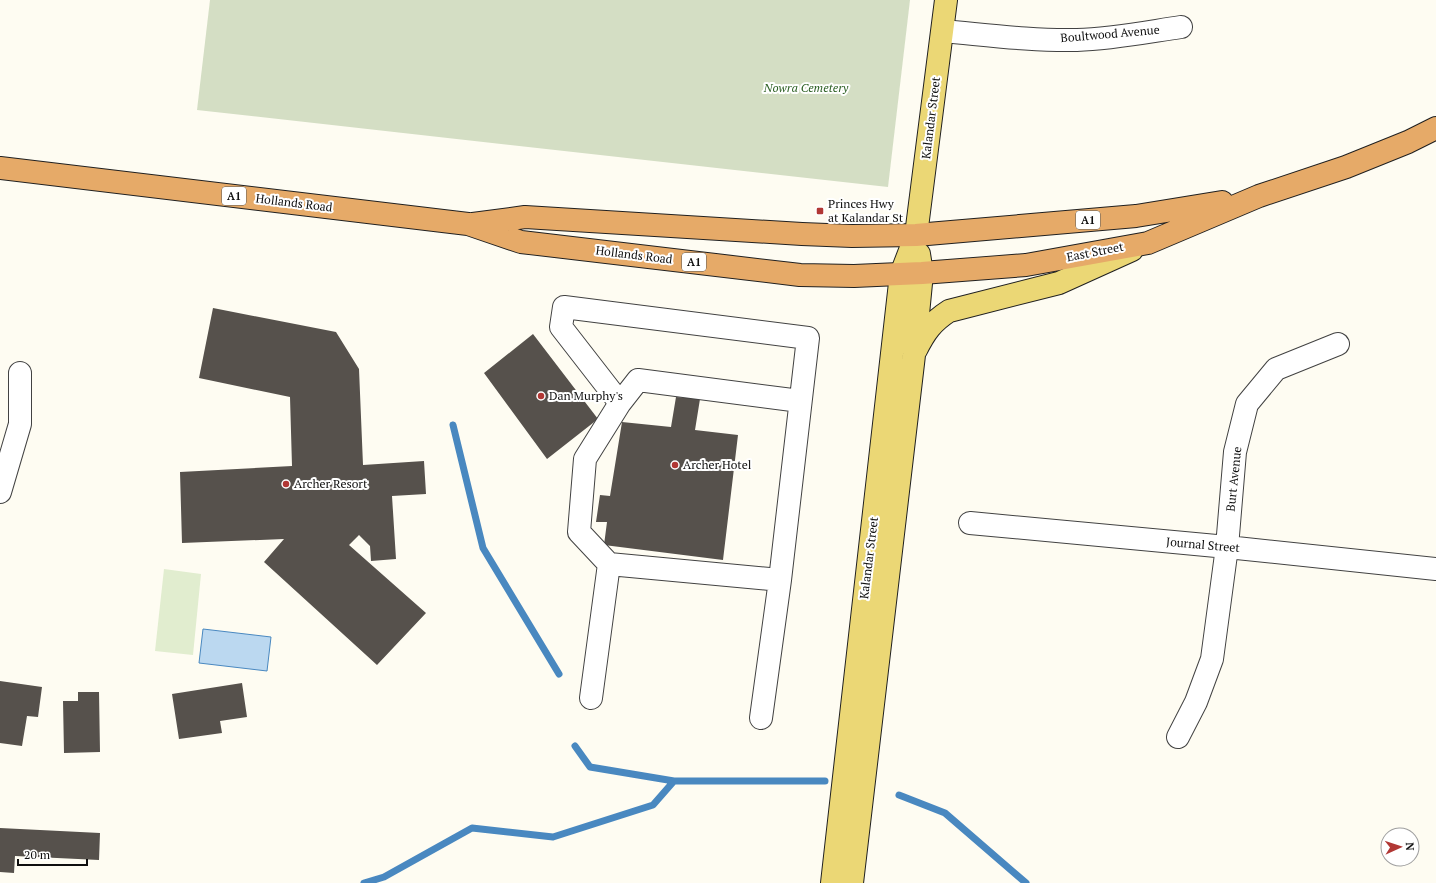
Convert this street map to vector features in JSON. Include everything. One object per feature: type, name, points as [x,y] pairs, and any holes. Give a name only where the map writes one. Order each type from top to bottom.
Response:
[{"type":"highway","name":"East Street","points":[[912,274],[1026,265],[1148,242],[1259,196],[1346,167],[1408,142],[1436,128]]},
{"type":"highway","name":"Hollands Road","points":[[0,168],[468,224],[521,242],[800,275],[854,276],[912,274]]},
{"type":"highway","name":"East Street","points":[[916,235],[1136,216],[1259,196]]},
{"type":"highway","name":"Hollands Road","points":[[468,224],[525,217],[802,234],[852,236],[916,235]]},
{"type":"main road","name":"Kalandar Street","points":[[832,883],[912,274],[946,0]]},
{"type":"main road","points":[[914,355],[928,328],[937,319],[949,312],[1059,283],[1148,242]]},
{"type":"main road","name":"Kalandar Street","points":[[852,883],[914,355],[912,274]]},
{"type":"street","name":"Boultwood Avenue","points":[[943,31],[1028,39],[1078,40],[1181,27]]},
{"type":"street","points":[[620,403],[561,327],[564,307],[808,338],[780,580],[761,718]]},
{"type":"street","name":"Burt Avenue","points":[[1178,737],[1196,702],[1212,659],[1227,547],[1235,452],[1247,404],[1276,369],[1338,344]]},
{"type":"street","points":[[0,492],[20,424],[20,373]]},
{"type":"street","points":[[780,580],[609,564],[579,532],[585,459],[620,403],[638,380],[800,402]]},
{"type":"street","name":"Journal Street","points":[[970,523],[1227,547],[1436,569]]},
{"type":"street","points":[[591,698],[609,564]]},
{"type":"green space","name":"Nowra Cemetery","points":[[210,0],[910,0],[888,187],[197,110]]},
{"type":"green space","points":[[164,569],[201,574],[193,655],[155,651]]},
{"type":"water","points":[[203,629],[271,637],[267,671],[199,663]]},
{"type":"building","name":"Archer Resort","points":[[213,308],[336,332],[359,369],[363,465],[424,461],[426,494],[392,496],[396,559],[371,561],[370,546],[359,535],[349,545],[426,613],[377,665],[264,562],[284,539],[182,543],[180,472],[292,466],[290,397],[199,378]]},
{"type":"building","name":"Dan Murphy's","points":[[533,334],[598,419],[547,459],[484,373]]},
{"type":"building","name":"Archer Hotel","points":[[676,397],[700,399],[695,430],[738,435],[723,560],[604,545],[607,522],[596,522],[600,495],[610,496],[622,422],[671,427]]},
{"type":"building","points":[[0,681],[42,687],[38,717],[27,716],[22,746],[0,743]]},
{"type":"building","points":[[242,683],[247,717],[220,721],[222,733],[179,739],[172,694]]},
{"type":"building","points":[[78,692],[99,692],[100,752],[64,753],[63,701],[78,701]]},
{"type":"building","points":[[0,828],[100,833],[99,860],[15,856],[14,873],[0,872]]},
{"type":"waterway","points":[[453,425],[483,548],[559,674]]},
{"type":"waterway","points":[[575,746],[590,767],[674,781]]},
{"type":"waterway","points":[[364,883],[384,877],[472,828],[553,837],[653,805],[674,781],[825,781]]},
{"type":"waterway","points":[[899,795],[945,813],[1026,883]]},
{"type":"place","name":"Princes Hwy at Kalandar St","points":[[820,211]]},
{"type":"place","name":"Dan Murphy's","points":[[541,396]]},
{"type":"place","name":"Archer Hotel","points":[[675,465]]},
{"type":"place","name":"Archer Resort","points":[[286,484]]}]
